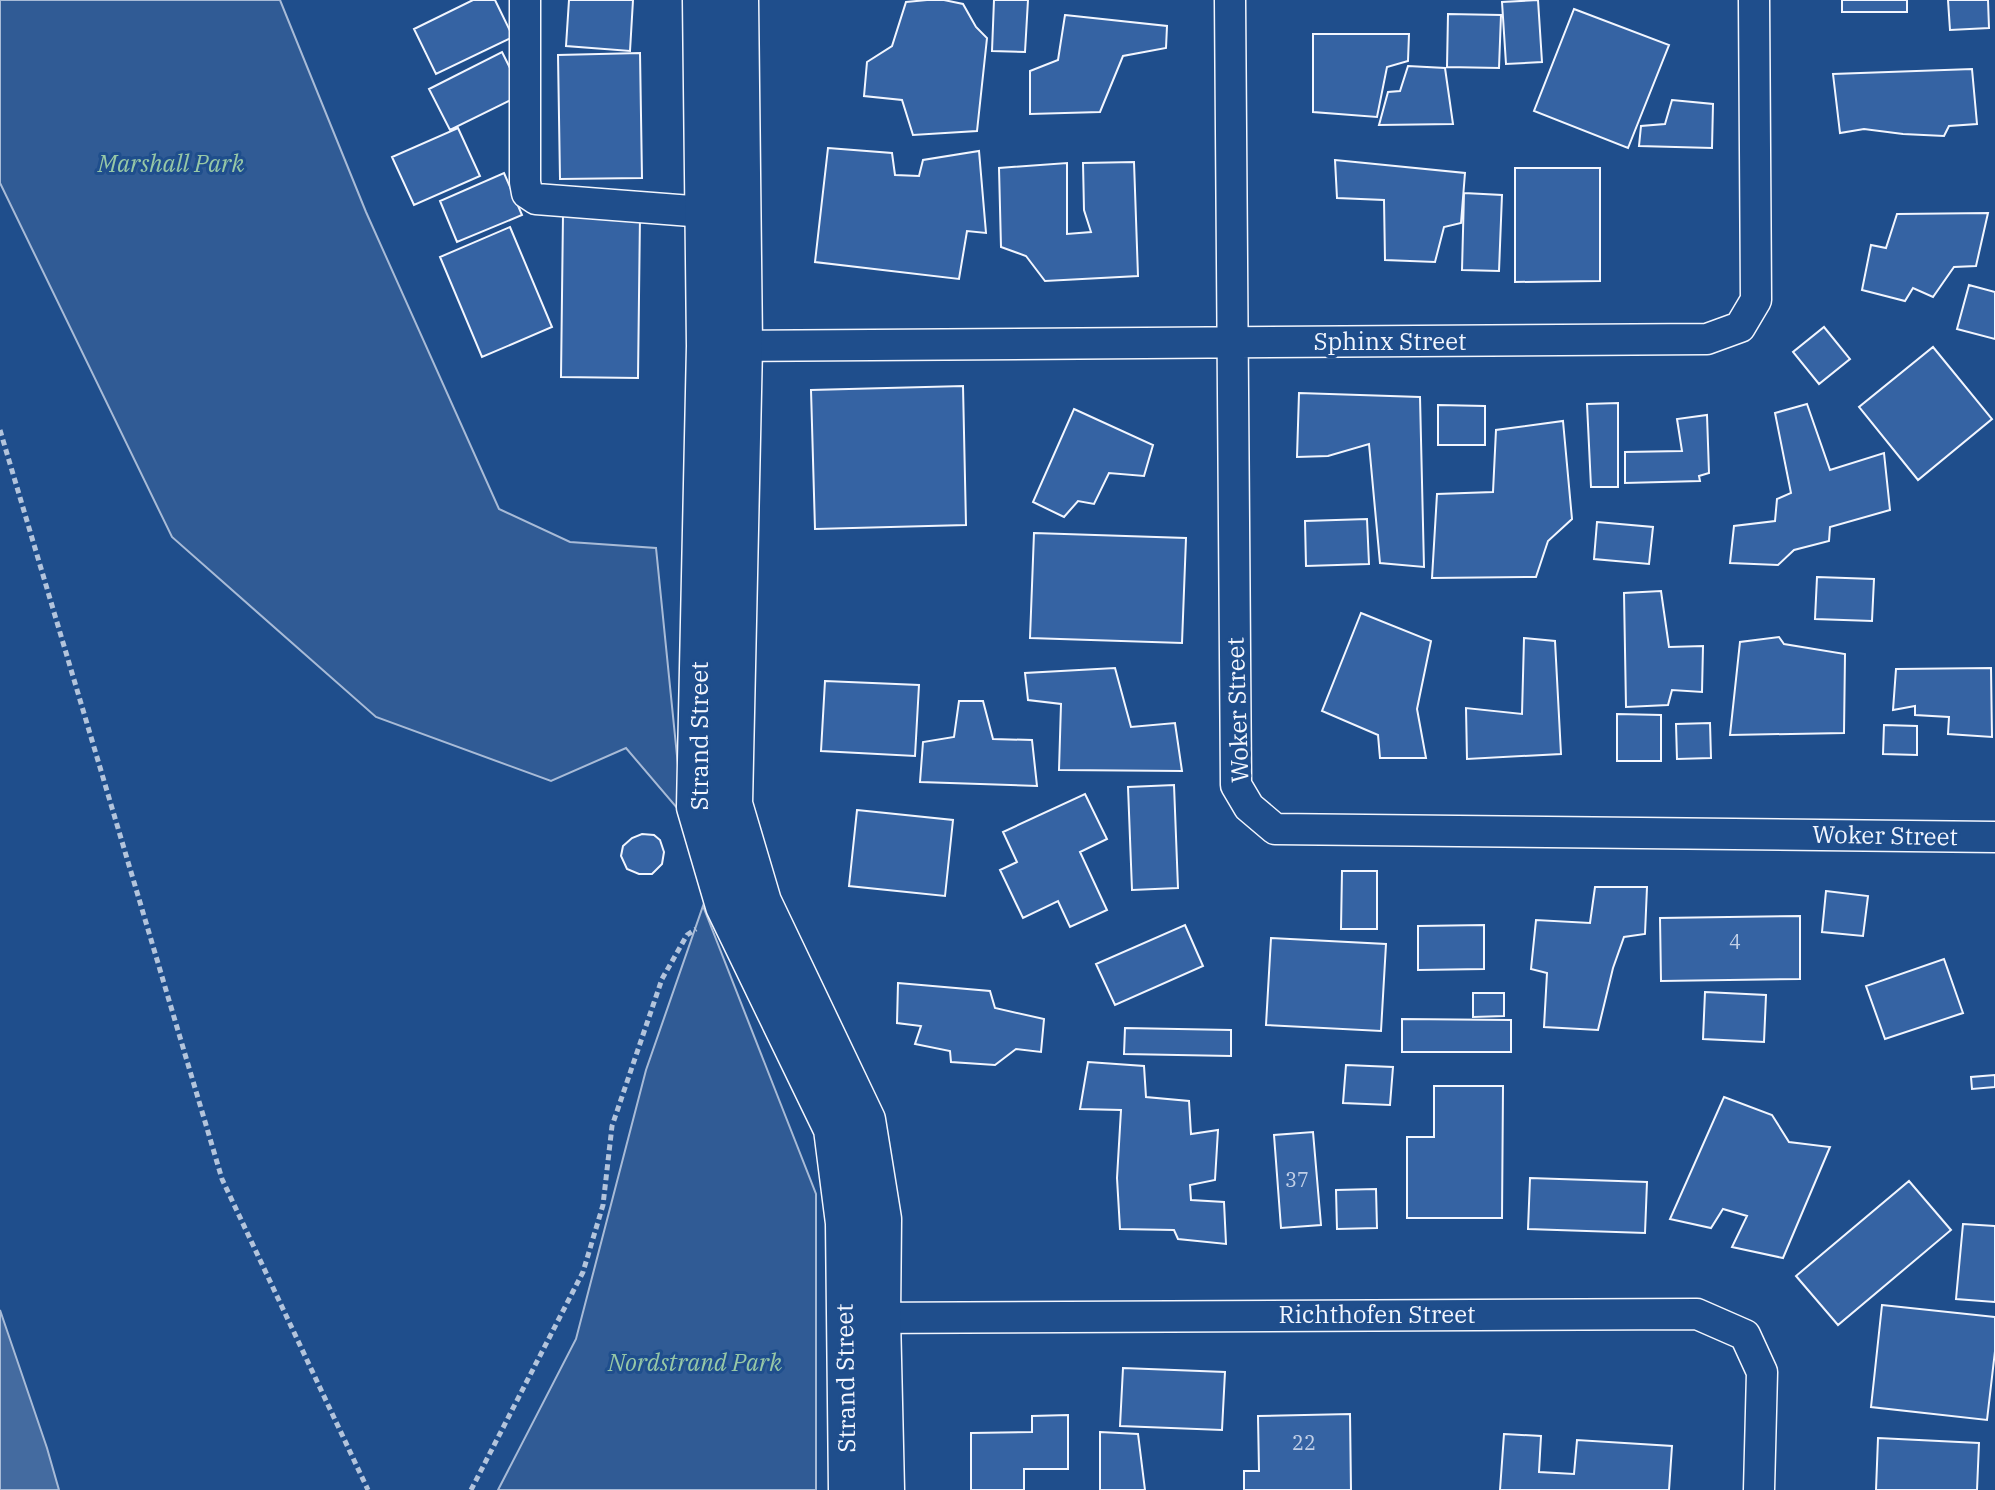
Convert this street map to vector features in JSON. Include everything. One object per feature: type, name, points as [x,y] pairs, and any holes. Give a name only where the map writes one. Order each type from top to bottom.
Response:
[{"type":"street","points":[[525,0],[527,193],[536,199],[704,212]]},
{"type":"street","name":"Strand Street","points":[[702,0],[704,212],[725,346],[733,804],[762,902],[866,1120],[882,1219],[863,1318],[848,1490]]},
{"type":"street","name":"Strand Street","points":[[739,0],[725,346],[696,807],[725,906],[833,1129],[845,1223],[863,1318],[885,1490]]},
{"type":"street","name":"Woker Street","points":[[1230,0],[1236,785],[1249,807],[1275,829],[1995,837]]},
{"type":"street","name":"Sphinx Street","points":[[725,346],[1707,339],[1740,327],[1756,300],[1754,0]]},
{"type":"street","name":"Richthofen Street","points":[[863,1318],[1697,1314],[1745,1335],[1762,1372],[1759,1490]]},
{"type":"path","points":[[0,430],[222,1179],[368,1490]]},
{"type":"path","points":[[471,1490],[583,1272],[603,1205],[612,1126],[662,979],[687,935],[725,906]]},
{"type":"shaded area","name":"Marshall Park","points":[[0,0],[280,0],[366,212],[499,509],[570,542],[656,548],[683,815],[626,748],[551,781],[376,717],[172,537],[0,183]]},
{"type":"shaded area","name":"Nordstrand Park","points":[[703,906],[816,1194],[816,1490],[498,1490],[576,1339],[646,1070]]},
{"type":"shaded area","points":[[0,1310],[47,1448],[59,1490],[0,1490]]},
{"type":"building","points":[[473,0],[495,0],[513,37],[436,74],[414,29]]},
{"type":"building","points":[[569,0],[633,0],[630,51],[566,46]]},
{"type":"building","points":[[927,0],[963,4],[976,27],[987,38],[977,131],[913,135],[902,100],[864,96],[867,62],[892,46],[906,2]]},
{"type":"building","points":[[994,0],[1028,0],[1025,52],[992,51]]},
{"type":"building","points":[[1538,0],[1542,62],[1506,64],[1502,2]]},
{"type":"building","points":[[1842,0],[1907,0],[1907,12],[1842,12]]},
{"type":"building","points":[[1948,0],[1988,0],[1989,28],[1950,30]]},
{"type":"building","points":[[1574,9],[1669,45],[1628,148],[1534,111]]},
{"type":"building","points":[[1448,14],[1501,15],[1499,68],[1447,67]]},
{"type":"building","points":[[1065,15],[1167,26],[1166,48],[1123,56],[1100,112],[1030,114],[1030,71],[1058,60]]},
{"type":"building","points":[[1313,34],[1409,34],[1408,61],[1387,67],[1377,117],[1313,112]]},
{"type":"building","points":[[502,52],[523,94],[450,130],[429,89]]},
{"type":"building","points":[[640,53],[642,178],[560,179],[558,55]]},
{"type":"building","points":[[1408,66],[1445,68],[1453,124],[1379,125],[1388,92],[1400,91]]},
{"type":"building","points":[[1972,69],[1977,124],[1949,126],[1944,136],[1864,129],[1840,133],[1833,74]]},
{"type":"building","points":[[1672,100],[1713,104],[1712,148],[1639,146],[1641,126],[1665,124]]},
{"type":"building","points":[[458,128],[480,176],[414,205],[392,157]]},
{"type":"building","points":[[828,148],[892,153],[895,175],[919,176],[923,160],[979,151],[986,233],[967,231],[959,279],[815,262]]},
{"type":"building","points":[[1335,160],[1465,173],[1461,223],[1444,227],[1435,262],[1385,260],[1384,200],[1337,198]]},
{"type":"building","points":[[1134,162],[1138,276],[1045,281],[1026,256],[1001,247],[999,168],[1067,163],[1067,234],[1091,232],[1084,210],[1083,163]]},
{"type":"building","points":[[1515,168],[1600,168],[1600,281],[1515,282]]},
{"type":"building","points":[[504,173],[522,215],[457,242],[440,201]]},
{"type":"building","points":[[1464,193],[1502,195],[1499,271],[1462,270]]},
{"type":"building","points":[[1988,213],[1976,266],[1954,267],[1933,297],[1913,288],[1905,301],[1862,290],[1871,245],[1886,248],[1897,214]]},
{"type":"building","points":[[563,214],[640,215],[638,378],[561,377]]},
{"type":"building","points":[[510,227],[552,327],[482,357],[440,257]]},
{"type":"building","points":[[1969,285],[1995,292],[1995,339],[1957,329]]},
{"type":"building","points":[[1824,327],[1850,359],[1819,384],[1793,352]]},
{"type":"building","points":[[1933,347],[1992,419],[1918,480],[1859,407]]},
{"type":"building","points":[[963,386],[966,525],[815,529],[811,390]]},
{"type":"building","points":[[1299,393],[1420,397],[1424,567],[1380,563],[1369,444],[1328,456],[1297,457]]},
{"type":"building","points":[[1618,403],[1618,487],[1591,487],[1587,404]]},
{"type":"building","points":[[1807,404],[1830,470],[1884,453],[1890,510],[1830,527],[1829,541],[1794,550],[1778,565],[1730,563],[1734,526],[1775,521],[1777,499],[1791,493],[1775,413]]},
{"type":"building","points":[[1438,405],[1485,406],[1485,445],[1438,445]]},
{"type":"building","points":[[1074,409],[1153,445],[1144,476],[1109,473],[1094,504],[1078,501],[1064,517],[1033,502]]},
{"type":"building","points":[[1707,415],[1709,473],[1699,476],[1700,481],[1625,483],[1625,452],[1682,451],[1677,419]]},
{"type":"building","points":[[1563,421],[1572,519],[1548,541],[1536,577],[1432,578],[1437,494],[1493,492],[1496,430]]},
{"type":"building","points":[[1367,519],[1369,564],[1306,566],[1305,521]]},
{"type":"building","points":[[1597,522],[1653,527],[1649,564],[1594,559]]},
{"type":"building","points":[[1034,533],[1186,538],[1182,643],[1030,638]]},
{"type":"building","points":[[1817,577],[1874,579],[1872,621],[1815,619]]},
{"type":"building","points":[[1661,591],[1669,647],[1703,646],[1702,692],[1672,690],[1668,705],[1626,707],[1624,593]]},
{"type":"building","points":[[1361,613],[1431,641],[1417,709],[1426,758],[1380,758],[1378,735],[1322,711]]},
{"type":"building","points":[[1779,637],[1784,644],[1845,654],[1844,733],[1730,735],[1740,642]]},
{"type":"building","points":[[1524,638],[1555,641],[1561,754],[1467,759],[1466,708],[1522,714]]},
{"type":"building","points":[[1115,668],[1131,727],[1175,723],[1182,771],[1059,770],[1061,704],[1028,700],[1025,673]]},
{"type":"building","points":[[1991,668],[1992,737],[1948,734],[1949,717],[1915,715],[1915,706],[1893,710],[1896,669]]},
{"type":"building","points":[[825,681],[919,685],[915,756],[821,751]]},
{"type":"building","points":[[959,701],[983,701],[993,739],[1032,740],[1037,786],[920,782],[923,742],[954,737]]},
{"type":"building","points":[[1617,714],[1661,715],[1661,761],[1617,761]]},
{"type":"building","points":[[1710,723],[1711,758],[1677,759],[1676,724]]},
{"type":"building","points":[[1884,725],[1917,726],[1917,755],[1883,754]]},
{"type":"building","points":[[1174,785],[1178,888],[1132,890],[1128,787]]},
{"type":"building","points":[[1085,794],[1107,839],[1080,852],[1107,910],[1070,927],[1058,901],[1023,918],[1000,870],[1017,862],[1003,832]]},
{"type":"building","points":[[857,810],[953,820],[945,896],[849,886]]},
{"type":"building","points":[[642,834],[654,835],[660,840],[664,852],[662,864],[652,874],[639,874],[627,869],[621,856],[623,846]]},
{"type":"building","points":[[1342,871],[1377,871],[1377,929],[1341,929]]},
{"type":"building","points":[[1595,887],[1647,887],[1645,934],[1624,937],[1598,1030],[1544,1027],[1547,973],[1531,969],[1536,920],[1590,923]]},
{"type":"building","points":[[1826,891],[1868,896],[1863,936],[1822,932]]},
{"type":"building","points":[[1800,916],[1800,979],[1661,981],[1660,918]]},
{"type":"building","points":[[1185,925],[1203,966],[1115,1005],[1096,964]]},
{"type":"building","points":[[1484,925],[1484,969],[1418,970],[1418,926]]},
{"type":"building","points":[[1271,938],[1386,944],[1381,1031],[1266,1025]]},
{"type":"building","points":[[1944,959],[1963,1013],[1885,1039],[1866,986]]},
{"type":"building","points":[[898,983],[990,991],[995,1008],[1044,1019],[1041,1052],[1016,1049],[995,1065],[951,1062],[950,1051],[915,1044],[921,1026],[897,1023]]},
{"type":"building","points":[[1705,992],[1766,995],[1764,1042],[1703,1039]]},
{"type":"building","points":[[1473,993],[1504,993],[1504,1016],[1473,1017]]},
{"type":"building","points":[[1402,1019],[1511,1020],[1511,1052],[1402,1052]]},
{"type":"building","points":[[1125,1028],[1231,1030],[1231,1056],[1124,1054]]},
{"type":"building","points":[[1088,1062],[1144,1066],[1146,1097],[1189,1101],[1191,1134],[1218,1130],[1215,1180],[1190,1185],[1191,1200],[1224,1202],[1226,1244],[1178,1239],[1174,1230],[1120,1229],[1117,1178],[1121,1110],[1080,1109]]},
{"type":"building","points":[[1346,1065],[1393,1067],[1390,1105],[1343,1103]]},
{"type":"building","points":[[1995,1075],[1995,1087],[1972,1089],[1971,1077]]},
{"type":"building","points":[[1434,1086],[1503,1086],[1502,1218],[1407,1218],[1407,1137],[1434,1137]]},
{"type":"building","points":[[1724,1097],[1772,1115],[1789,1142],[1830,1147],[1783,1258],[1732,1247],[1747,1216],[1723,1209],[1711,1228],[1670,1219]]},
{"type":"building","points":[[1313,1132],[1321,1225],[1281,1228],[1274,1135]]},
{"type":"building","points":[[1530,1178],[1647,1182],[1645,1233],[1528,1229]]},
{"type":"building","points":[[1909,1181],[1951,1230],[1838,1325],[1796,1276]]},
{"type":"building","points":[[1376,1189],[1377,1228],[1337,1229],[1336,1190]]},
{"type":"building","points":[[1963,1224],[1995,1226],[1995,1302],[1956,1299]]},
{"type":"building","points":[[1882,1305],[1995,1317],[1995,1351],[1987,1420],[1871,1407]]},
{"type":"building","points":[[1123,1368],[1225,1372],[1222,1430],[1120,1426]]},
{"type":"building","points":[[1350,1414],[1351,1490],[1244,1490],[1244,1471],[1259,1471],[1258,1416]]},
{"type":"building","points":[[1068,1415],[1068,1469],[1024,1469],[1024,1490],[971,1490],[971,1433],[1032,1432],[1032,1416]]},
{"type":"building","points":[[1100,1432],[1138,1434],[1145,1490],[1100,1490]]},
{"type":"building","points":[[1504,1434],[1541,1436],[1539,1472],[1574,1474],[1577,1440],[1672,1446],[1669,1490],[1500,1490]]},
{"type":"building","points":[[1878,1438],[1979,1443],[1977,1490],[1876,1490]]}]
